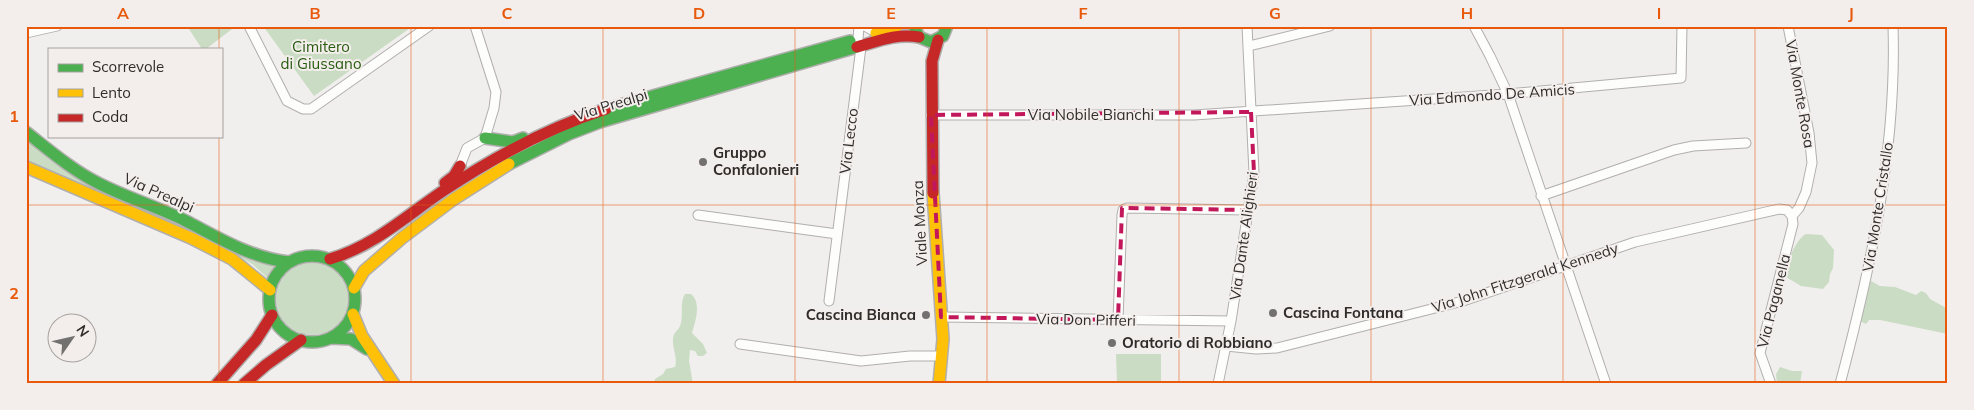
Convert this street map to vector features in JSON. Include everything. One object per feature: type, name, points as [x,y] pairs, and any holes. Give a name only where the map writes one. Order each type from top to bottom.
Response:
[{"type":"main road","name":"Via Prealpi","points":[[354,288],[364,272],[376,259],[451,200],[497,170],[565,134],[859,43],[877,33],[898,26]]},
{"type":"main road","name":"Viale Monza","points":[[914,26],[932,61]]},
{"type":"main road","points":[[938,40],[948,28]]},
{"type":"main road","name":"Via Prealpi","points":[[330,259],[368,246],[431,200],[512,149],[577,119],[625,103],[859,43],[908,35],[931,42],[938,40]]},
{"type":"main road","name":"Viale Monza","points":[[938,40],[932,61],[931,115],[932,209],[943,339],[939,384]]},
{"type":"main road","name":"Via Prealpi","points":[[26,132],[60,159],[100,183],[255,254],[278,262],[289,262]]},
{"type":"main road","points":[[485,138],[514,142],[532,135],[544,133]]},
{"type":"main road","points":[[431,200],[440,187],[454,176],[460,166]]},
{"type":"main road","name":"Via Prealpi","points":[[26,167],[191,238],[232,259],[270,290]]},
{"type":"main road","points":[[328,339],[343,329],[353,314],[355,305],[354,288],[349,276],[341,266],[330,259],[318,256],[305,256],[289,262],[277,274],[270,290],[272,315],[284,330],[301,340],[319,341],[340,337],[352,338],[376,357]]},
{"type":"main road","points":[[353,314],[362,336],[394,384]]},
{"type":"main road","points":[[217,384],[256,340],[272,315]]},
{"type":"main road","points":[[244,384],[266,365],[301,340]]},
{"type":"street","points":[[26,33],[57,26]]},
{"type":"street","points":[[249,26],[287,101],[303,110],[311,109],[428,26]]},
{"type":"street","points":[[460,166],[464,151],[485,138],[494,108],[496,92],[475,26]]},
{"type":"street","name":"Via Lecco","points":[[829,301],[859,43],[859,26]]},
{"type":"street","points":[[866,26],[877,33]]},
{"type":"street","name":"Via Dante Alighieri","points":[[1218,384],[1231,321],[1254,173],[1247,26]]},
{"type":"street","points":[[1249,46],[1330,26]]},
{"type":"street","points":[[1474,26],[1508,94],[1606,384]]},
{"type":"street","name":"Via Edmondo De Amicis","points":[[1251,112],[1508,94],[1681,78],[1682,26]]},
{"type":"street","name":"Via Monte Rosa","points":[[1788,26],[1809,134],[1812,163],[1806,192],[1799,208],[1792,216]]},
{"type":"street","name":"Via Monte Cristallo","points":[[1840,384],[1866,282],[1884,182],[1892,113],[1893,26]]},
{"type":"street","name":"Via Nobile Bianchi","points":[[931,115],[1194,115],[1251,112]]},
{"type":"street","points":[[1541,196],[1674,150],[1693,146],[1746,143]]},
{"type":"street","points":[[1118,320],[1122,215],[1124,210],[1127,208],[1248,210]]},
{"type":"street","name":"Via John Fitzgerald Kennedy","points":[[1226,346],[1256,349],[1277,348],[1463,301],[1635,242],[1779,209],[1787,210],[1792,216]]},
{"type":"street","points":[[698,215],[837,234]]},
{"type":"street","name":"Via Paganella","points":[[1771,384],[1760,353],[1793,224],[1792,216]]},
{"type":"street","name":"Via Don Pifferi","points":[[941,317],[1231,321]]},
{"type":"street","points":[[740,344],[861,361],[910,356],[942,356]]},
{"type":"highlighted area","points":[[1251,112],[1254,173],[1248,210],[1122,208],[1118,320],[941,317],[931,115]]},
{"type":"green space","points":[[187,26],[236,26],[207,48],[201,48]]},
{"type":"green space","name":"Cimitero di Giussano","points":[[263,26],[413,26],[314,96]]},
{"type":"green space","points":[[26,137],[69,171],[277,268],[271,281],[252,264],[235,255],[26,162]]},
{"type":"green space","points":[[1806,234],[1822,235],[1834,250],[1833,268],[1829,282],[1823,289],[1801,286],[1786,277],[1791,253],[1798,241]]},
{"type":"green space","points":[[312,263],[332,269],[342,279],[348,299],[342,319],[332,329],[312,335],[292,329],[282,319],[276,299],[282,279],[292,269]]},
{"type":"green space","points":[[1871,281],[1880,286],[1895,287],[1916,295],[1921,291],[1926,293],[1930,299],[1948,309],[1948,334],[1880,320],[1869,320],[1866,324],[1860,321],[1867,284]]},
{"type":"green space","points":[[685,294],[691,294],[696,302],[697,313],[692,333],[703,344],[707,353],[703,356],[698,356],[695,351],[690,350],[689,361],[693,384],[654,384],[655,379],[663,374],[666,369],[675,367],[673,337],[681,322],[682,302]]},
{"type":"green space","points":[[1116,354],[1161,354],[1161,384],[1117,384]]},
{"type":"green space","points":[[1780,367],[1792,371],[1802,371],[1800,384],[1777,384],[1776,374]]},
{"type":"traffic: fast","points":[[914,26],[919,37],[931,42],[943,36],[947,26]]},
{"type":"traffic: fast","points":[[606,109],[850,41]]},
{"type":"traffic: fast","points":[[509,164],[569,134],[600,122],[857,47]]},
{"type":"traffic: fast","points":[[26,132],[70,166],[98,183],[175,216],[248,252],[289,262]]},
{"type":"traffic: fast","points":[[485,138],[513,142],[523,138]]},
{"type":"traffic: fast","points":[[312,256],[328,259],[336,263],[348,275],[352,283],[355,299],[352,315],[348,323],[336,335],[328,339],[312,342],[296,339],[288,335],[276,323],[272,315],[269,299],[272,283],[276,275],[288,263],[296,259],[312,256]]},
{"type":"traffic: fast","points":[[331,338],[351,339],[367,349]]},
{"type":"traffic: slow","points":[[876,33],[897,26]]},
{"type":"traffic: slow","points":[[354,288],[364,271],[402,238],[454,199],[509,164]]},
{"type":"traffic: slow","points":[[26,167],[191,238],[232,259],[270,290]]},
{"type":"traffic: slow","points":[[933,193],[943,339],[939,384]]},
{"type":"traffic: slow","points":[[353,314],[362,336],[394,384]]},
{"type":"traffic: jam","points":[[857,47],[895,37],[919,37]]},
{"type":"traffic: jam","points":[[933,193],[932,61],[938,40]]},
{"type":"traffic: jam","points":[[330,259],[361,246],[389,230],[443,191],[522,144],[563,125],[606,109]]},
{"type":"traffic: jam","points":[[445,183],[454,176],[460,166]]},
{"type":"traffic: jam","points":[[217,384],[256,340],[272,315]]},
{"type":"traffic: jam","points":[[244,384],[266,365],[301,340]]},
{"type":"place","name":"Gruppo Confalonieri","points":[[703,162]]},
{"type":"place","name":"Cascina Fontana","points":[[1273,313]]},
{"type":"place","name":"Cascina Bianca","points":[[926,315]]},
{"type":"place","name":"Oratorio di Robbiano","points":[[1112,343]]}]
